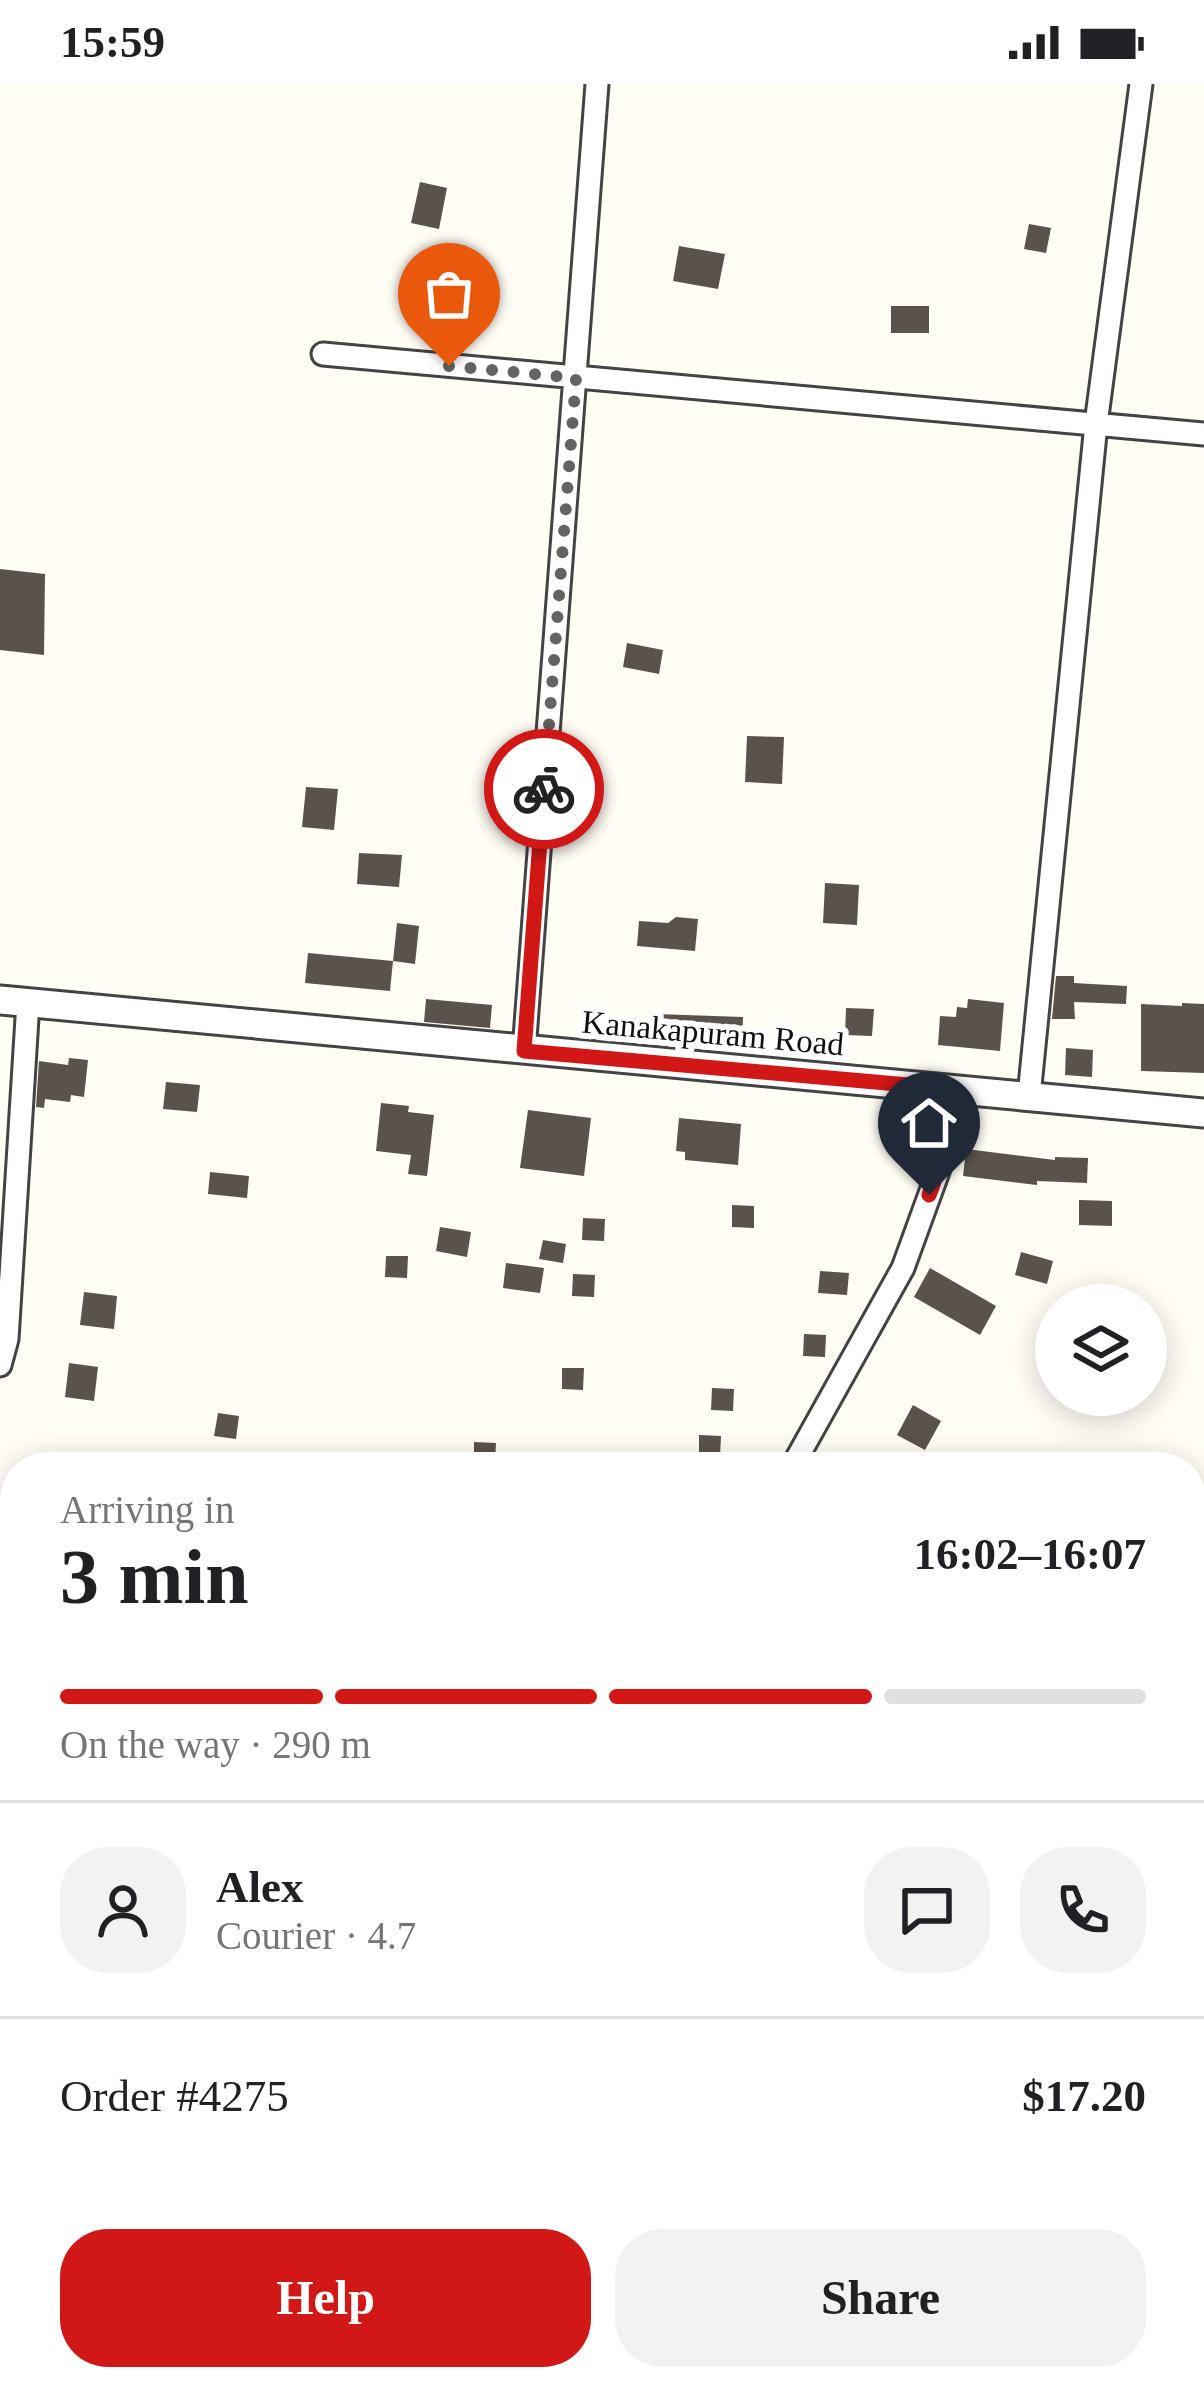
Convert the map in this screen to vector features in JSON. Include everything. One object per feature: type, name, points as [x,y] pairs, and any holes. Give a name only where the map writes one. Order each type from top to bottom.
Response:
[{"type":"street","points":[[524,1051],[597,84]]},
{"type":"street","points":[[1029,1096],[1096,424],[1141,84]]},
{"type":"street","points":[[322,354],[1204,434]]},
{"type":"street","points":[[0,1365],[7,1339],[14,1001]]},
{"type":"street","name":"Kanakapuram Road","points":[[14,1001],[1204,1113]]},
{"type":"street","points":[[800,1452],[903,1268],[943,1158],[954,1089]]},
{"type":"building","points":[[420,182],[447,188],[439,229],[411,223]]},
{"type":"building","points":[[1029,224],[1051,228],[1046,253],[1024,249]]},
{"type":"building","points":[[679,246],[725,254],[718,289],[673,281]]},
{"type":"building","points":[[891,306],[929,306],[929,333],[891,333]]},
{"type":"building","points":[[0,569],[45,574],[44,655],[0,650]]},
{"type":"building","points":[[627,643],[663,650],[659,674],[623,667]]},
{"type":"building","points":[[747,736],[784,737],[782,784],[745,782]]},
{"type":"building","points":[[306,787],[338,789],[334,830],[302,827]]},
{"type":"building","points":[[359,853],[402,855],[399,887],[357,884]]},
{"type":"building","points":[[825,883],[859,885],[857,925],[823,923]]},
{"type":"building","points":[[676,917],[698,919],[695,951],[637,946],[639,921],[668,923]]},
{"type":"building","points":[[397,923],[419,926],[415,964],[393,961]]},
{"type":"building","points":[[308,953],[393,961],[390,991],[305,983]]},
{"type":"building","points":[[1056,976],[1074,976],[1074,983],[1127,986],[1126,1004],[1074,1002],[1075,1019],[1052,1019]]},
{"type":"building","points":[[426,999],[492,1005],[490,1028],[424,1022]]},
{"type":"building","points":[[968,999],[1004,1003],[1000,1051],[938,1045],[940,1016],[956,1017],[957,1007],[967,1008]]},
{"type":"building","points":[[1141,1004],[1204,1004],[1204,1073],[1141,1071]]},
{"type":"building","points":[[846,1008],[874,1009],[872,1036],[845,1035]]},
{"type":"building","points":[[656,1014],[743,1017],[742,1049],[654,1043]]},
{"type":"building","points":[[1066,1048],[1093,1050],[1092,1077],[1065,1075]]},
{"type":"building","points":[[69,1058],[88,1060],[84,1097],[71,1095],[70,1102],[45,1099],[44,1108],[36,1107],[39,1061],[68,1065]]},
{"type":"building","points":[[166,1082],[200,1085],[197,1112],[163,1109]]},
{"type":"building","points":[[381,1103],[434,1115],[427,1176],[408,1174],[411,1155],[376,1151]]},
{"type":"building","points":[[528,1110],[591,1118],[584,1176],[520,1168]]},
{"type":"building","points":[[679,1118],[741,1124],[738,1165],[685,1160],[685,1152],[676,1151]]},
{"type":"building","points":[[966,1149],[1055,1160],[1088,1158],[1087,1183],[1037,1181],[1037,1185],[963,1176]]},
{"type":"building","points":[[210,1172],[249,1176],[247,1198],[208,1194]]},
{"type":"building","points":[[1079,1200],[1112,1201],[1112,1226],[1079,1225]]},
{"type":"building","points":[[732,1205],[754,1206],[754,1228],[732,1227]]},
{"type":"building","points":[[583,1218],[605,1219],[604,1241],[582,1240]]},
{"type":"building","points":[[440,1227],[471,1232],[467,1257],[436,1251]]},
{"type":"building","points":[[543,1240],[566,1244],[563,1263],[539,1259]]},
{"type":"building","points":[[1021,1252],[1053,1261],[1047,1284],[1015,1275]]},
{"type":"building","points":[[386,1256],[408,1256],[407,1278],[385,1277]]},
{"type":"building","points":[[506,1263],[544,1268],[540,1293],[503,1288]]},
{"type":"building","points":[[930,1268],[996,1306],[980,1335],[914,1297]]},
{"type":"building","points":[[820,1271],[849,1273],[847,1295],[818,1293]]},
{"type":"building","points":[[573,1274],[595,1275],[594,1297],[572,1296]]},
{"type":"building","points":[[84,1292],[117,1296],[114,1329],[80,1325]]},
{"type":"building","points":[[804,1334],[826,1335],[825,1357],[803,1356]]},
{"type":"building","points":[[69,1363],[98,1367],[94,1401],[65,1397]]},
{"type":"building","points":[[562,1368],[584,1368],[583,1390],[562,1389]]},
{"type":"building","points":[[712,1388],[734,1389],[733,1411],[711,1410]]},
{"type":"building","points":[[913,1405],[941,1421],[925,1450],[897,1435]]},
{"type":"building","points":[[218,1413],[239,1416],[236,1439],[214,1436]]},
{"type":"building","points":[[699,1435],[721,1436],[720,1452],[699,1452]]},
{"type":"building","points":[[474,1442],[496,1443],[496,1452],[474,1452]]},
{"type":"way so far","points":[[449,366],[576,378],[544,789]]},
{"type":"route","points":[[544,789],[524,1051],[954,1089],[943,1158],[929,1195]]}]
